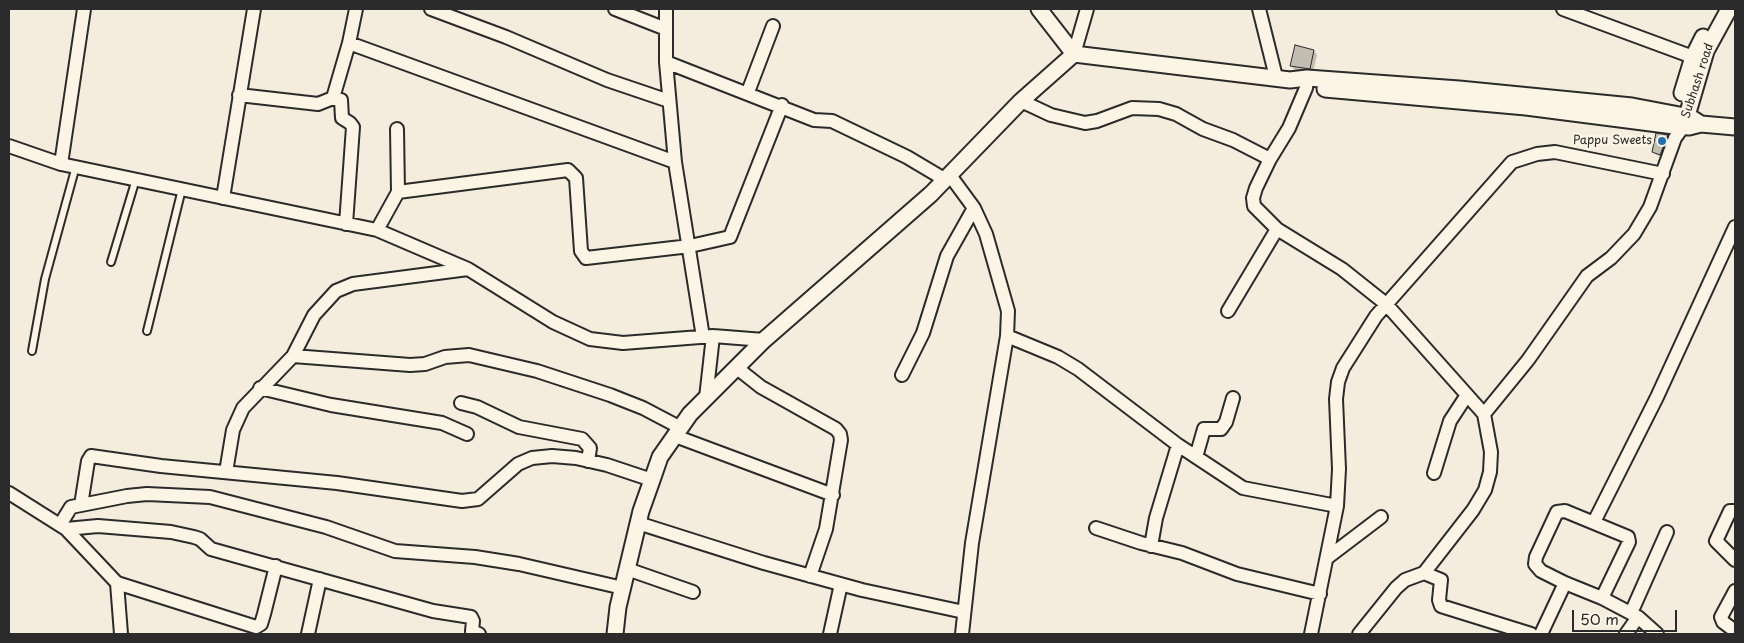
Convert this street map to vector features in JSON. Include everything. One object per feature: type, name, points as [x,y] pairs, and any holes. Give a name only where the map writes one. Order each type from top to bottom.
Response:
[{"type":"street","points":[[61,164],[84,9]]},
{"type":"street","points":[[223,198],[254,9]]},
{"type":"street","points":[[333,98],[349,43],[356,9]]},
{"type":"street","points":[[431,9],[506,37],[607,80],[669,101]]},
{"type":"street","points":[[615,9],[666,29]]},
{"type":"street","points":[[666,9],[666,62],[675,162],[708,336],[706,398]]},
{"type":"street","points":[[1039,9],[1054,25],[1074,54],[1306,83],[1679,124],[1735,127]]},
{"type":"street","points":[[615,634],[638,523],[660,458],[678,432],[706,398],[764,340],[931,194],[946,176],[1020,101],[1074,54],[1086,9]]},
{"type":"street","points":[[1259,9],[1283,79]]},
{"type":"street","points":[[1563,9],[1698,59]]},
{"type":"street","name":"Subhash road","points":[[1679,124],[1698,59],[1718,9]]},
{"type":"street","name":"Subhash road","points":[[1698,59],[1729,9]]},
{"type":"street","points":[[748,92],[773,26]]},
{"type":"street","points":[[349,43],[675,162]]},
{"type":"street","points":[[666,62],[782,105],[814,120],[832,122],[907,157],[946,176],[974,208],[986,234],[1000,276],[1008,311],[1007,336],[972,543],[962,634]]},
{"type":"street","points":[[1306,83],[1289,128],[1270,159],[1253,198],[1254,206],[1277,228],[1342,269],[1386,304],[1484,414],[1491,452],[1490,472],[1485,490],[1441,554],[1424,573],[1405,580],[1396,588],[1359,634]]},
{"type":"street","points":[[240,95],[318,104],[333,98],[341,100],[342,118],[350,122],[352,128],[346,224]]},
{"type":"street","points":[[1020,101],[1052,115],[1084,123],[1097,121],[1132,108],[1159,109],[1176,114],[1203,129],[1233,140],[1270,159]]},
{"type":"street","points":[[398,192],[568,170],[576,178],[581,251],[586,258],[690,246],[730,237],[782,105]]},
{"type":"street","points":[[1484,414],[1528,360],[1587,276],[1611,258],[1634,234],[1650,207],[1679,124]]},
{"type":"street","points":[[377,230],[398,192],[397,129]]},
{"type":"street","points":[[9,146],[61,164],[377,230],[468,270],[553,322],[590,339],[623,343],[708,336],[764,340]]},
{"type":"street","points":[[1312,633],[1337,506],[1340,469],[1336,399],[1338,382],[1343,368],[1386,304],[1512,162],[1537,154],[1555,152],[1663,174]]},
{"type":"street","points":[[902,375],[923,333],[947,256],[974,208]]},
{"type":"street","points":[[1594,522],[1657,397],[1735,227]]},
{"type":"street","points":[[1228,311],[1277,228]]},
{"type":"street","points":[[226,472],[237,419],[260,388],[293,356],[314,315],[336,291],[353,284],[468,270]]},
{"type":"street","points":[[1007,336],[1058,358],[1078,369],[1178,445],[1243,488],[1337,506]]},
{"type":"street","points":[[293,356],[410,365],[425,364],[445,357],[470,355],[537,371],[643,408],[678,432],[833,495]]},
{"type":"street","points":[[737,368],[761,387],[836,429],[840,434],[841,440],[833,495],[823,543],[810,576]]},
{"type":"street","points":[[260,388],[331,405],[442,424],[467,434]]},
{"type":"street","points":[[1434,473],[1450,421],[1467,395]]},
{"type":"street","points":[[1196,457],[1204,429],[1221,429],[1226,422],[1233,398]]},
{"type":"street","points":[[461,403],[476,406],[519,427],[582,440],[590,448],[588,461]]},
{"type":"street","points":[[1151,546],[1156,518],[1178,445]]},
{"type":"street","points":[[81,505],[88,461],[92,456],[337,483],[470,501],[478,499],[485,494],[518,464],[532,458],[552,456],[588,461],[652,480]]},
{"type":"street","points":[[63,527],[67,512],[71,507],[147,494],[210,497],[326,528],[396,551],[475,557],[519,564],[623,588]]},
{"type":"street","points":[[11,499],[63,527],[117,583],[256,627],[261,624],[276,566]]},
{"type":"street","points":[[1602,598],[1629,539],[1594,522],[1565,511],[1557,512],[1535,564],[1541,571],[1602,598],[1634,615],[1657,634]]},
{"type":"street","points":[[1735,511],[1730,511],[1716,541],[1735,560]]},
{"type":"street","points":[[1327,558],[1382,517]]},
{"type":"street","points":[[638,523],[810,576],[964,612]]},
{"type":"street","points":[[63,527],[98,526],[171,532],[200,539],[211,549],[434,611],[471,618],[473,621],[472,631],[479,634]]},
{"type":"street","points":[[1096,528],[1151,546],[1182,553],[1237,574],[1320,594]]},
{"type":"street","points":[[1626,634],[1667,532]]},
{"type":"street","points":[[627,569],[693,592]]},
{"type":"street","points":[[1424,573],[1441,580],[1439,600],[1441,606],[1531,634]]},
{"type":"street","points":[[308,634],[320,578]]},
{"type":"street","points":[[117,583],[121,634]]},
{"type":"street","points":[[1541,634],[1566,583]]},
{"type":"street","points":[[830,634],[841,584]]},
{"type":"street","points":[[1735,592],[1721,617],[1723,622],[1735,631]]},
{"type":"lane","points":[[32,352],[45,279],[76,166]]},
{"type":"lane","points":[[111,262],[136,179]]},
{"type":"lane","points":[[147,331],[182,189]]},
{"type":"building","points":[[1295,45],[1314,50],[1310,69],[1290,66]]},
{"type":"building","points":[[1656,133],[1668,135],[1660,155],[1652,152]]},
{"type":"place","name":"Pappu Sweets","points":[[1662,141]]}]
